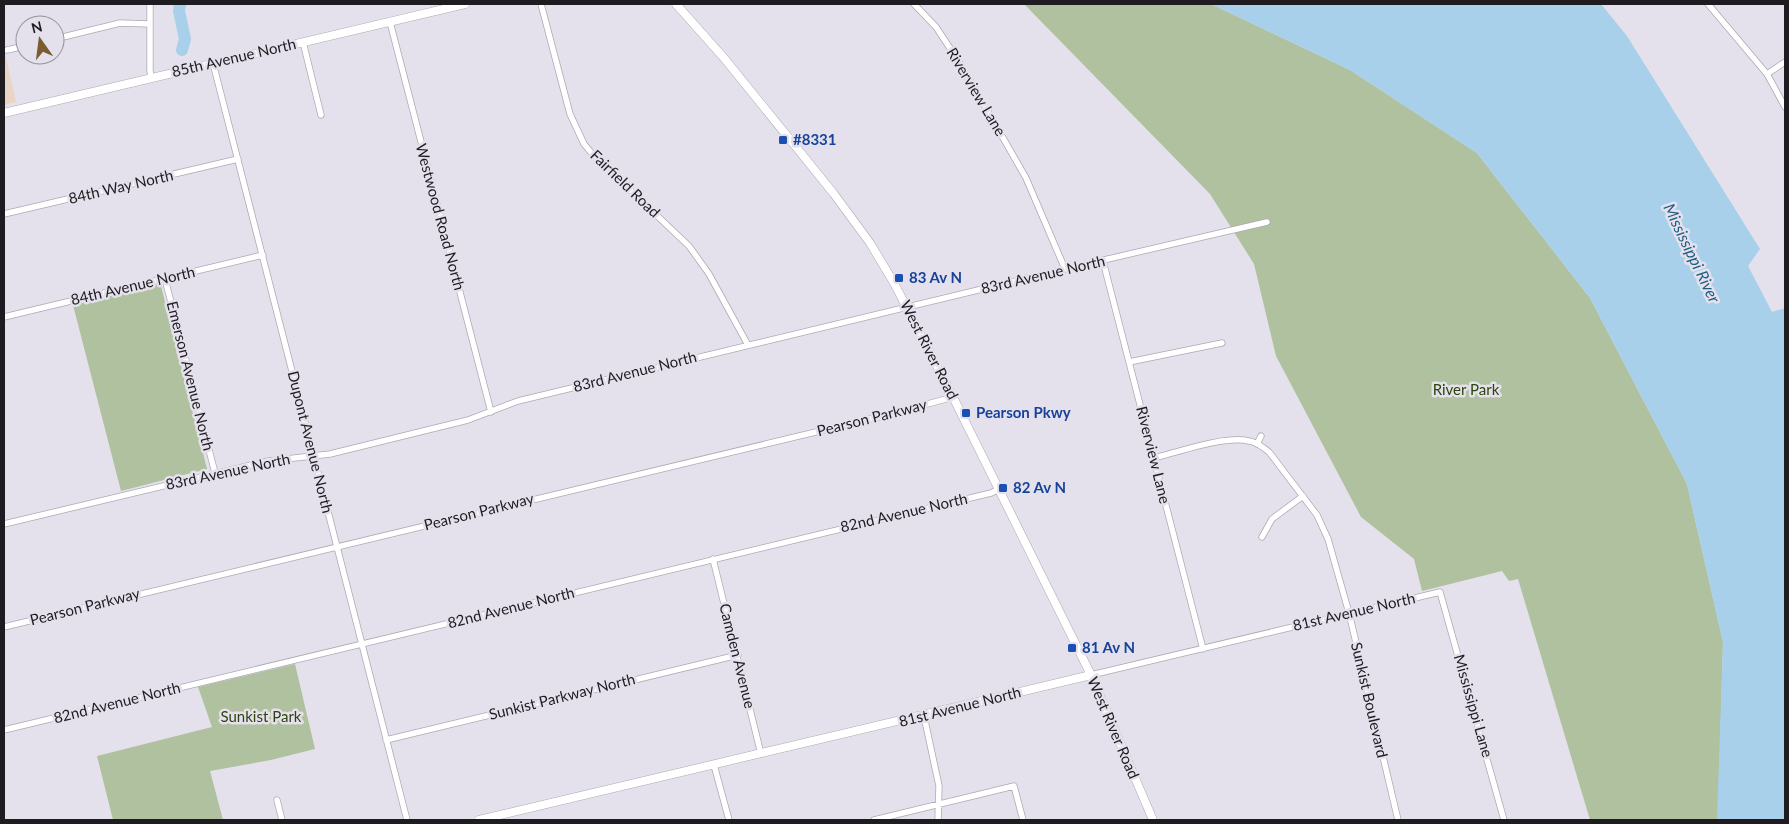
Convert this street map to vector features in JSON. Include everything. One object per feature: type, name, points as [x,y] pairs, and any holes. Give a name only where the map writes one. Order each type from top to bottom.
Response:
[{"type":"street","points":[[150,4],[151,78]]},
{"type":"street","name":"85th Avenue North","points":[[4,113],[465,4]]},
{"type":"street","name":"Fairfield Road","points":[[541,4],[570,114],[584,144],[594,156],[689,246],[709,274],[748,345]]},
{"type":"street","name":"West River Road","points":[[676,4],[719,52],[848,212],[878,256],[907,307],[953,397],[1091,676],[1153,820]]},
{"type":"street","name":"Riverview Lane","points":[[914,4],[936,27],[963,68],[1026,178],[1065,269]]},
{"type":"street","points":[[1708,4],[1767,74],[1785,107]]},
{"type":"street","name":"Westwood Road North","points":[[390,22],[491,412]]},
{"type":"street","points":[[65,37],[120,23],[150,24]]},
{"type":"street","points":[[303,42],[321,115]]},
{"type":"street","points":[[7,50],[15,48]]},
{"type":"street","points":[[1767,74],[1785,62]]},
{"type":"street","name":"Dupont Avenue North","points":[[213,64],[406,820]]},
{"type":"street","name":"84th Way North","points":[[4,214],[238,159]]},
{"type":"street","name":"83rd Avenue North","points":[[4,524],[268,461],[330,454],[468,420],[518,401],[1267,222]]},
{"type":"street","name":"84th Avenue North","points":[[4,317],[263,255]]},
{"type":"street","name":"Riverview Lane","points":[[1103,260],[1203,649]]},
{"type":"street","name":"Emerson Avenue North","points":[[165,279],[215,473]]},
{"type":"street","points":[[1129,362],[1222,343]]},
{"type":"street","name":"Pearson Parkway","points":[[4,627],[886,415],[953,397]]},
{"type":"street","points":[[1154,458],[1224,441],[1248,440],[1257,444],[1261,436]]},
{"type":"street","name":"Sunkist Boulevard","points":[[1257,444],[1269,452],[1303,496],[1317,515],[1328,539],[1349,613],[1398,820]]},
{"type":"street","name":"82nd Avenue North","points":[[4,730],[991,493],[999,489]]},
{"type":"street","points":[[1262,537],[1272,519],[1303,496]]},
{"type":"street","name":"Camden Avenue","points":[[713,559],[738,655],[760,754]]},
{"type":"street","name":"81st Avenue North","points":[[479,820],[924,716],[1440,592]]},
{"type":"street","name":"Mississippi Lane","points":[[1440,592],[1504,820]]},
{"type":"street","name":"Sunkist Parkway North","points":[[386,740],[738,655]]},
{"type":"street","points":[[924,716],[938,780],[938,820]]},
{"type":"street","points":[[714,765],[729,820]]},
{"type":"street","points":[[874,820],[1014,786],[1023,820]]},
{"type":"street","points":[[277,800],[282,820]]},
{"type":"shaded area","points":[[4,49],[16,102],[4,105]]},
{"type":"green space","name":"River Park","points":[[1024,4],[1211,4],[1350,70],[1477,153],[1590,298],[1687,484],[1723,642],[1718,820],[1590,820],[1518,579],[1509,581],[1502,571],[1422,591],[1414,559],[1361,517],[1276,356],[1254,264],[1210,194]]},
{"type":"green space","points":[[159,284],[207,469],[121,491],[73,305]]},
{"type":"green space","name":"Sunkist Park","points":[[295,664],[315,749],[271,760],[210,771],[223,820],[113,820],[97,756],[212,727],[198,687]]},
{"type":"water","name":"Mississippi River","points":[[1211,4],[1601,4],[1627,36],[1760,249],[1748,266],[1772,312],[1785,308],[1785,820],[1717,820],[1723,643],[1687,484],[1590,298],[1477,153],[1350,70]]},
{"type":"waterway","points":[[180,4],[179,11],[185,39],[182,50]]},
{"type":"place","name":"#8331","points":[[783,140]]},
{"type":"place","name":"83 Av N","points":[[899,278]]},
{"type":"place","name":"Pearson Pkwy","points":[[966,413]]},
{"type":"place","name":"82 Av N","points":[[1003,488]]},
{"type":"place","name":"81 Av N","points":[[1072,648]]}]
